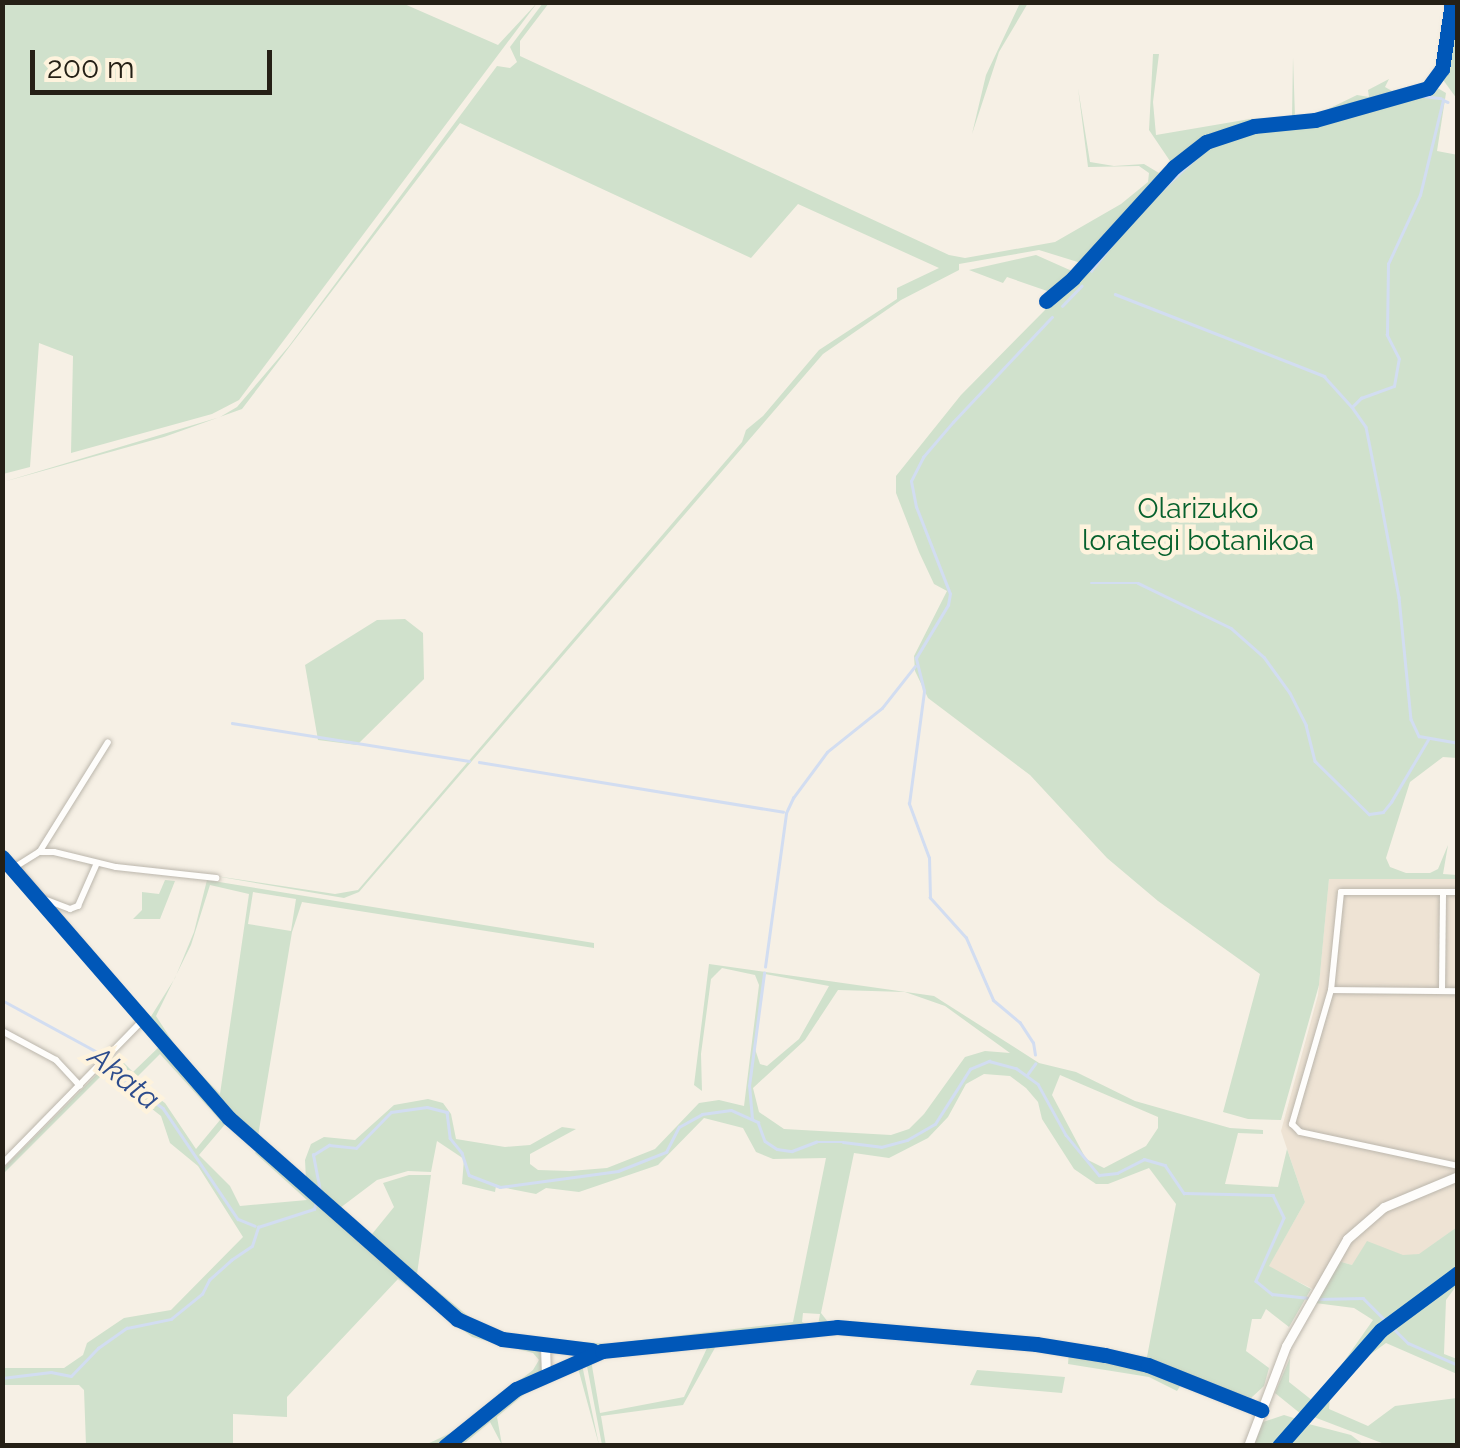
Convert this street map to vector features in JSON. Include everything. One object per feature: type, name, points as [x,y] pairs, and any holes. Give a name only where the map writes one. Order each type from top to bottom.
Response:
[{"type":"street","points":[[1046,300],[1073,278],[1174,167],[1206,142],[1254,126],[1301,123],[1428,88],[1442,69],[1452,2]]},
{"type":"street","points":[[16,867],[39,852],[108,742]]},
{"type":"street","points":[[39,852],[216,878]]},
{"type":"street","points":[[2,857],[16,867],[230,1118],[311,1194],[457,1319],[502,1340],[602,1352],[837,1327],[880,1329],[1036,1344],[1127,1360],[1261,1410]]},
{"type":"street","points":[[40,898],[70,909],[78,906],[97,863]]},
{"type":"street","points":[[1458,892],[1340,892],[1330,990],[1292,1120],[1294,1129],[1458,1166]]},
{"type":"street","points":[[1442,990],[1443,892]]},
{"type":"street","points":[[1330,990],[1458,991]]},
{"type":"street","points":[[2,1164],[143,1020]]},
{"type":"street","points":[[2,1031],[56,1060],[80,1086]]},
{"type":"street","points":[[1248,1446],[1299,1320],[1346,1239],[1370,1217],[1458,1176]]},
{"type":"street","points":[[544,1346],[546,1373]]},
{"type":"street","points":[[444,1446],[467,1432],[503,1398],[546,1373],[602,1352]]},
{"type":"shaded area","points":[[1329,878],[1457,879],[1457,1227],[1420,1254],[1352,1265],[1338,1261],[1319,1292],[1268,1267],[1305,1202],[1281,1131],[1318,995]]},
{"type":"green space","points":[[2,3],[402,3],[498,45],[537,3],[239,400],[212,414],[71,453],[73,356],[39,343],[30,467],[3,474]]},
{"type":"green space","name":"Olarizuko lorategi botanikoa","points":[[543,3],[549,3],[520,41],[520,56],[949,255],[965,258],[1055,242],[1121,204],[1148,182],[1149,173],[1139,166],[1088,167],[1078,88],[1090,162],[1114,166],[1144,164],[1159,173],[1169,166],[1170,161],[1149,130],[1153,54],[1159,54],[1153,102],[1156,135],[1250,119],[1292,117],[1293,57],[1295,117],[1318,114],[1357,95],[1369,97],[1368,90],[1389,79],[1385,87],[1392,91],[1429,83],[1446,93],[1437,151],[1458,155],[1457,758],[1443,757],[1410,782],[1386,858],[1390,867],[1406,873],[1430,873],[1438,869],[1448,845],[1443,874],[1457,875],[1457,879],[1329,879],[1319,985],[1281,1120],[1248,1119],[1223,1112],[1260,974],[1158,901],[1107,858],[1030,775],[928,698],[915,671],[914,656],[947,591],[934,584],[919,552],[896,493],[896,476],[961,395],[1045,310],[1053,293],[1007,277],[1003,283],[969,270],[1036,255],[1072,271],[1081,263],[1039,250],[959,264],[959,270],[901,300],[823,354],[359,892],[344,898],[209,875],[335,894],[358,890],[742,442],[746,430],[763,416],[819,350],[897,299],[897,288],[939,268],[798,204],[751,258],[460,123],[242,409],[220,417],[237,407],[289,346],[497,66],[510,68],[517,62],[510,47]]},
{"type":"green space","points":[[1020,3],[1028,3],[999,52],[972,134],[986,75]]},
{"type":"green space","points":[[1457,3],[1457,99],[1441,77]]},
{"type":"green space","points":[[218,418],[164,437],[3,482]]},
{"type":"green space","points":[[405,619],[423,633],[424,679],[357,745],[318,740],[305,665],[377,620]]},
{"type":"green space","points":[[165,880],[175,881],[160,919],[133,919],[142,910],[142,892],[159,894]]},
{"type":"green space","points":[[207,880],[594,943],[594,948],[302,902],[292,932],[258,1136],[306,1180],[305,1160],[311,1144],[324,1137],[355,1140],[394,1105],[428,1099],[443,1103],[451,1114],[456,1139],[505,1147],[530,1145],[562,1127],[576,1129],[530,1154],[530,1164],[538,1170],[570,1171],[607,1168],[655,1149],[699,1103],[719,1100],[744,1106],[759,985],[755,975],[722,968],[711,979],[701,1054],[702,1091],[694,1085],[709,964],[934,996],[1039,1063],[1076,1072],[1135,1101],[1230,1128],[1263,1130],[1263,1134],[1238,1133],[1225,1184],[1278,1187],[1287,1149],[1305,1202],[1269,1266],[1311,1289],[1289,1327],[1266,1309],[1261,1319],[1252,1319],[1246,1351],[1269,1368],[1264,1386],[1251,1398],[1161,1367],[942,1332],[818,1325],[820,1314],[803,1313],[802,1322],[810,1326],[603,1348],[523,1340],[481,1329],[449,1309],[368,1239],[394,1207],[383,1183],[409,1175],[431,1175],[417,1274],[479,1325],[521,1337],[608,1344],[793,1322],[826,1158],[773,1159],[756,1152],[743,1128],[704,1118],[658,1165],[579,1192],[546,1188],[536,1194],[496,1186],[495,1192],[462,1184],[464,1159],[437,1141],[431,1172],[408,1171],[377,1180],[336,1211],[218,1103],[150,1018],[174,980],[156,1016],[180,1053],[220,1094],[249,894],[210,885],[191,945],[176,975],[194,932]],"holes":[[[253,892],[296,899],[291,931],[248,924]],[[765,974],[829,986],[799,1039],[767,1066],[760,1064],[755,1049]],[[838,990],[905,992],[945,1006],[1010,1053],[985,1051],[965,1057],[909,1129],[891,1135],[784,1129],[759,1112],[753,1088],[805,1040]],[[984,1074],[1010,1076],[1038,1102],[1042,1119],[1074,1169],[1096,1184],[1108,1184],[1149,1168],[1176,1204],[1147,1357],[1016,1337],[828,1322],[821,1313],[854,1153],[889,1158],[928,1138],[948,1117],[966,1084]],[[1060,1075],[1158,1117],[1158,1128],[1146,1146],[1104,1168],[1086,1159],[1052,1095]]]},
{"type":"green space","points":[[161,1045],[227,1122],[199,1155],[230,1186],[240,1206],[307,1200],[255,1153],[257,1150],[450,1318],[498,1342],[540,1348],[542,1371],[505,1393],[466,1428],[435,1445],[425,1445],[453,1432],[533,1370],[539,1360],[533,1353],[472,1337],[398,1279],[287,1397],[287,1417],[233,1414],[233,1445],[86,1445],[84,1390],[79,1385],[3,1385],[3,1368],[64,1368],[83,1355],[87,1343],[124,1318],[171,1310],[243,1237],[198,1166],[170,1143],[161,1116],[105,1072],[3,1174],[3,1169],[116,1055],[133,1072]],"holes":[[[160,1054],[220,1120],[196,1149],[165,1103],[134,1080]]]},
{"type":"green space","points":[[1457,1227],[1457,1272],[1397,1311],[1338,1370],[1373,1320],[1354,1308],[1315,1303],[1338,1261],[1352,1265],[1367,1241],[1403,1255],[1419,1254]]},
{"type":"green space","points":[[1457,1276],[1457,1285],[1446,1300],[1444,1354],[1457,1359],[1457,1374],[1386,1343],[1360,1362],[1330,1397],[1329,1409],[1368,1426],[1395,1406],[1457,1398],[1457,1445],[1387,1445],[1306,1414],[1357,1356],[1404,1313]]},
{"type":"green space","points":[[840,1331],[1048,1349],[843,1334],[716,1346],[683,1405],[601,1416],[606,1446],[602,1445],[586,1361],[597,1355]],"holes":[[[708,1346],[684,1397],[600,1413],[591,1360]]]},
{"type":"green space","points":[[1069,1352],[1133,1364],[1182,1383],[1177,1391],[1149,1377],[1068,1364]]},
{"type":"green space","points":[[1290,1358],[1289,1382],[1313,1401],[1301,1414],[1275,1393]]},
{"type":"green space","points":[[581,1360],[599,1445],[578,1368],[528,1391],[497,1417],[502,1445],[490,1422],[466,1442],[451,1446],[511,1396]]},
{"type":"green space","points":[[977,1370],[1065,1377],[1062,1393],[970,1385]]},
{"type":"green space","points":[[1284,1415],[1297,1419],[1276,1445],[1254,1445],[1263,1422]]},
{"type":"green space","points":[[1301,1422],[1351,1435],[1364,1445],[1282,1445]]},
{"type":"waterway","points":[[1439,59],[1446,2]]},
{"type":"waterway","points":[[1415,95],[1441,98]]},
{"type":"waterway","points":[[1115,294],[1324,376],[1352,407],[1361,398],[1394,386],[1399,359],[1387,335],[1388,264],[1420,195],[1443,100],[1448,102]]},
{"type":"waterway","points":[[1091,271],[1135,215],[1206,148],[1262,128],[1321,122]]},
{"type":"waterway","points":[[1062,306],[1081,286]]},
{"type":"waterway","points":[[1035,1055],[1033,1043],[1020,1023],[993,1000],[966,938],[930,898],[929,858],[909,804],[924,691],[916,658],[948,605],[950,594],[916,507],[911,481],[923,457],[953,422],[1052,317]]},
{"type":"waterway","points":[[1352,407],[1366,427],[1399,597],[1411,719],[1419,736],[1458,743]]},
{"type":"waterway","points":[[1091,583],[1138,583],[1231,628],[1264,657],[1290,693],[1306,725],[1315,761],[1369,814],[1383,812],[1391,802],[1429,738]]},
{"type":"waterway","points":[[765,967],[786,813],[793,798],[827,752],[882,708],[915,666]]},
{"type":"waterway","points":[[232,723],[469,761]]},
{"type":"waterway","points":[[479,762],[783,812]]},
{"type":"waterway","points":[[752,1119],[749,1086],[764,973]]},
{"type":"waterway","name":"Akata","points":[[2,1000],[103,1055],[117,1075],[163,1108],[238,1219],[255,1226]]},
{"type":"waterway","points":[[320,1191],[313,1155],[329,1145],[356,1148],[391,1112],[427,1107],[447,1112],[450,1138],[462,1153],[469,1175],[500,1187],[618,1171],[666,1152],[679,1127],[702,1114],[731,1110],[758,1122],[765,1141],[777,1149],[792,1151],[816,1142],[881,1147],[907,1140],[935,1124],[970,1069],[989,1061],[1016,1068],[1038,1084],[1066,1135],[1099,1175],[1117,1173],[1144,1159],[1165,1165],[1184,1193],[1273,1195],[1284,1218],[1256,1281],[1272,1294],[1309,1298]]},
{"type":"waterway","points":[[1027,1075],[1035,1064]]},
{"type":"waterway","points":[[2,1378],[51,1372],[71,1376],[98,1348],[127,1328],[171,1319],[202,1294],[209,1280],[231,1260],[252,1246],[258,1227],[314,1209],[317,1199]]},
{"type":"waterway","points":[[1317,1299],[1363,1298],[1408,1343],[1458,1365]]},
{"type":"cycle path","points":[[1046,301],[1073,278],[1174,167],[1206,142],[1254,126],[1315,120],[1428,88],[1442,69],[1452,2]]},
{"type":"cycle path","points":[[2,857],[229,1118],[457,1319],[502,1339],[592,1350]]},
{"type":"cycle path","points":[[1279,1446],[1381,1330],[1458,1273]]},
{"type":"cycle path","points":[[445,1446],[516,1389],[602,1351],[837,1327],[1036,1344],[1105,1355],[1148,1365],[1261,1410]]}]
